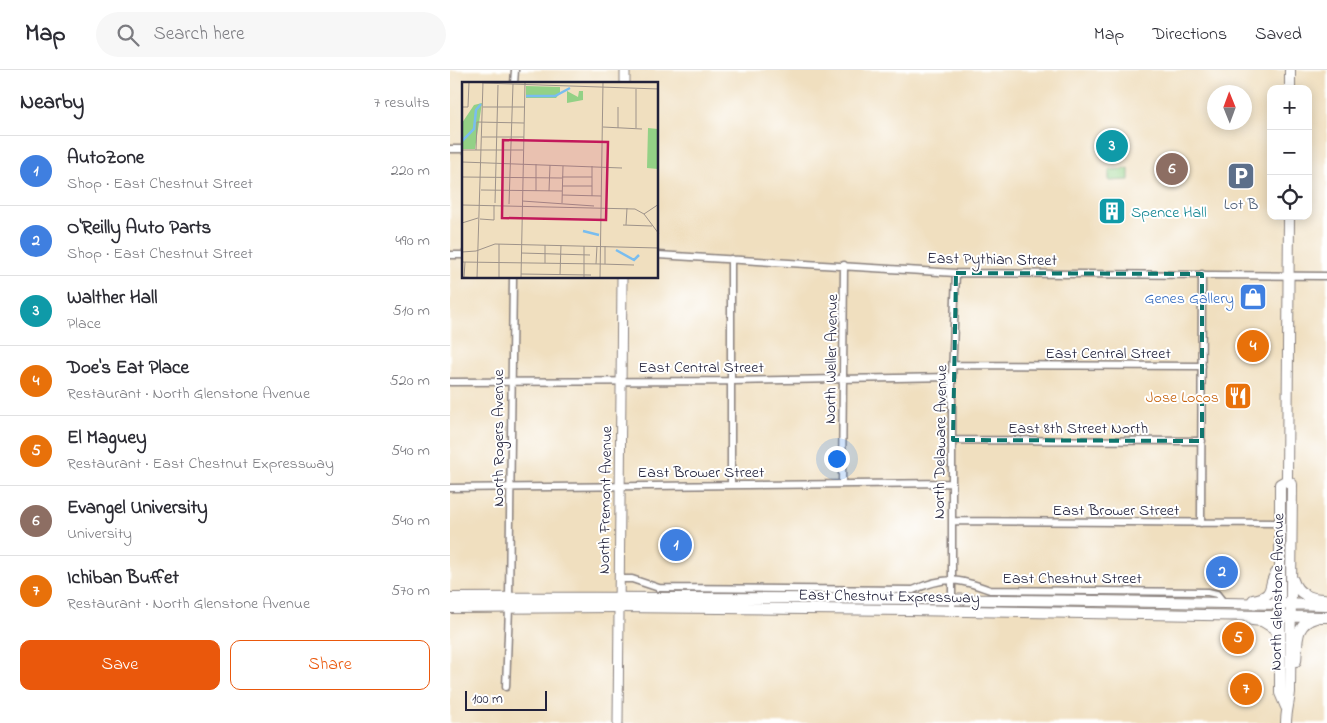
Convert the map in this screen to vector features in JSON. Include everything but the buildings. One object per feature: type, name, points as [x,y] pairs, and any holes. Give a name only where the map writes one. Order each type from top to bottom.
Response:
[{"type":"main road","points":[[1290,70],[1290,85]]},
{"type":"main road","name":"North Glenstone Avenue","points":[[1287,480],[1289,220]]},
{"type":"main road","name":"North Glenstone Avenue","points":[[1286,723],[1286,707],[1280,693],[1280,484],[1287,480]]},
{"type":"main road","name":"North Glenstone Avenue","points":[[1286,707],[1290,692],[1292,604],[1292,484],[1287,480]]},
{"type":"main road","points":[[1238,604],[1264,597],[1271,589],[1274,575],[1280,570]]},
{"type":"main road","points":[[1292,576],[1294,585],[1301,592],[1313,598],[1327,600]]},
{"type":"main road","name":"East Chestnut Expressway","points":[[450,598],[509,603]]},
{"type":"main road","name":"East Chestnut Expressway","points":[[450,608],[509,603],[618,602],[952,605],[1327,605]]},
{"type":"main road","name":"East Chestnut Expressway","points":[[952,605],[1159,614],[1323,617]]},
{"type":"main road","points":[[1159,614],[1175,618],[1262,621],[1275,629],[1280,643]]},
{"type":"main road","points":[[1290,692],[1294,676],[1298,634],[1301,627],[1307,620],[1323,617]]},
{"type":"street","name":"East Pythian Street","points":[[659,255],[956,273],[1288,274],[1327,276]]},
{"type":"street","points":[[731,259],[731,485]]},
{"type":"street","name":"North Weller Avenue","points":[[842,484],[844,265]]},
{"type":"street","name":"North Delaware Avenue","points":[[952,605],[952,377],[954,366],[956,273]]},
{"type":"street","points":[[1201,523],[1202,274]]},
{"type":"street","name":"North Rogers Avenue","points":[[506,687],[509,603],[510,381],[513,279]]},
{"type":"street","name":"North Fremont Avenue","points":[[618,723],[622,279]]},
{"type":"street","name":"East Central Street","points":[[954,366],[1202,366]]},
{"type":"street","name":"East Central Street","points":[[450,382],[952,377]]},
{"type":"street","name":"East 8th Street North","points":[[953,440],[1202,441]]},
{"type":"street","name":"East Brower Street","points":[[450,488],[952,482]]},
{"type":"street","name":"East Brower Street","points":[[952,521],[1280,522]]},
{"type":"street","name":"East Chestnut Street","points":[[618,579],[632,579],[660,588],[913,590],[934,581],[952,580],[967,581],[990,590],[1208,592],[1217,594],[1225,604]]},
{"type":"highlighted area","points":[[956,273],[1202,274],[1202,441],[953,440]]},
{"type":"green space","points":[[1129,169],[1129,180],[1109,181],[1109,170]]},
{"type":"place","name":"Walther Hall","points":[[1112,146]]},
{"type":"place","name":"Evangel University","points":[[1172,169]]},
{"type":"place","name":"Lot B","points":[[1241,176]]},
{"type":"place","name":"Spence Hall","points":[[1112,211]]},
{"type":"place","name":"Genes Gallery","points":[[1253,297]]},
{"type":"place","name":"Doe's Eat Place","points":[[1253,346]]},
{"type":"place","name":"Jose Locos","points":[[1238,396]]},
{"type":"place","name":"AutoZone","points":[[676,545]]},
{"type":"place","name":"O'Reilly Auto Parts","points":[[1222,572]]},
{"type":"place","name":"El Maguey","points":[[1238,638]]},
{"type":"place","name":"Ichiban Buffet","points":[[1246,689]]}]
